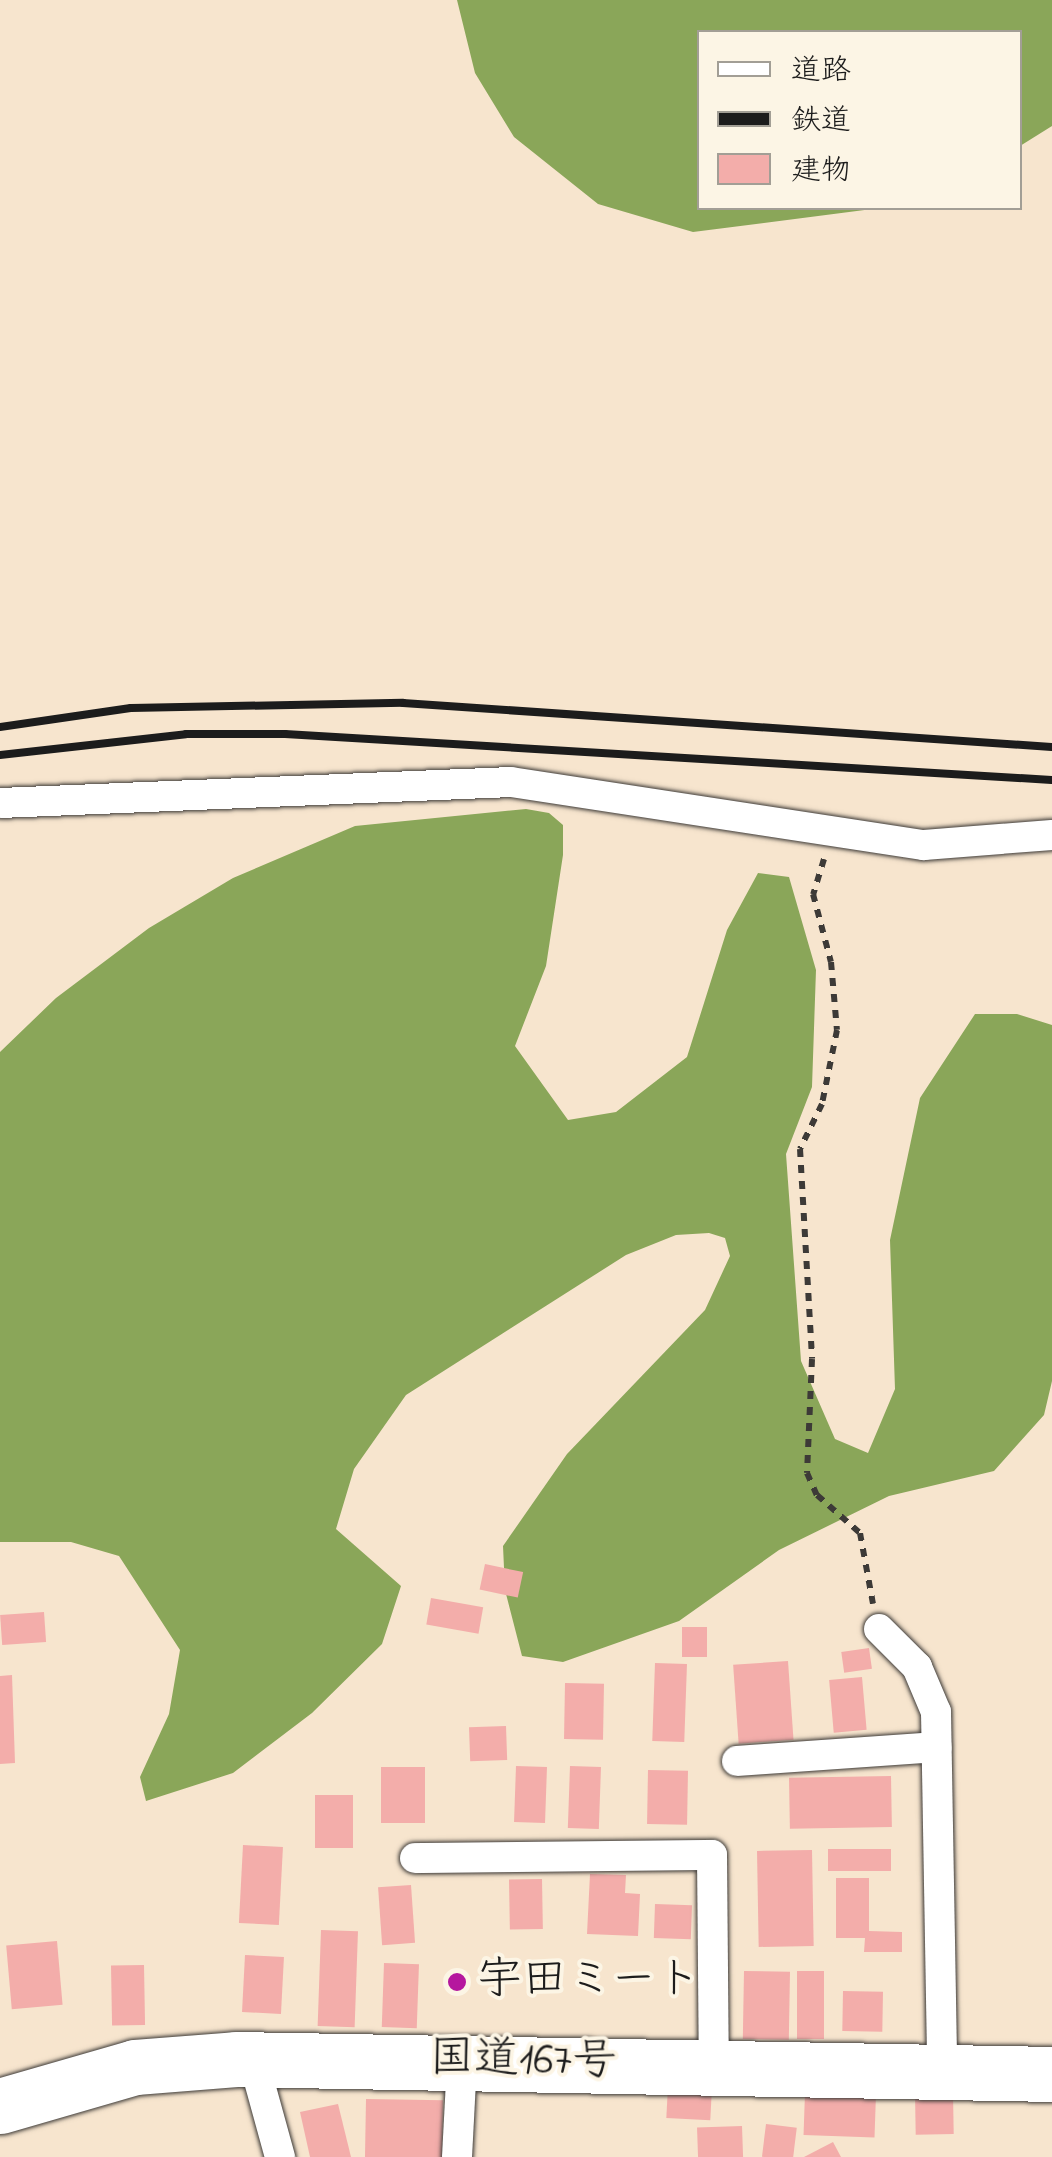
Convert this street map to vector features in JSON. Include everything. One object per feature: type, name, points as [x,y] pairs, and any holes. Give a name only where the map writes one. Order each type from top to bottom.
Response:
[{"type":"highway","name":"国道167号","points":[[0,2106],[135,2067],[253,2059],[714,2064],[1052,2074]]},
{"type":"street","points":[[0,803],[511,782],[959,847],[1052,835]]},
{"type":"street","points":[[878,1630],[929,1689],[936,1747],[942,2071]]},
{"type":"street","points":[[737,1761],[936,1747]]},
{"type":"street","points":[[415,1858],[712,1854],[714,2064]]},
{"type":"street","points":[[253,2059],[280,2157]]},
{"type":"street","points":[[457,2157],[462,2062]]},
{"type":"path","points":[[840,832],[813,894],[831,962],[837,1030],[822,1104],[800,1150],[813,1418],[807,1473],[817,1495],[852,1522],[866,1546],[878,1630]]},
{"type":"green space","points":[[457,0],[1052,0],[1052,126],[1022,145],[1022,30],[697,30],[697,210],[864,210],[693,232],[598,204],[514,137],[475,73]]},
{"type":"green space","points":[[526,809],[549,813],[563,825],[563,855],[546,966],[515,1046],[568,1120],[616,1112],[687,1057],[727,930],[758,873],[789,877],[816,970],[812,1087],[786,1154],[801,1361],[835,1439],[868,1453],[895,1389],[890,1240],[920,1098],[975,1014],[1017,1014],[1052,1025],[1052,1381],[1044,1415],[994,1471],[889,1496],[779,1550],[679,1621],[563,1662],[522,1656],[505,1590],[503,1546],[567,1454],[705,1310],[730,1256],[725,1238],[709,1233],[676,1235],[626,1255],[406,1395],[354,1469],[336,1529],[401,1586],[382,1644],[312,1713],[233,1773],[146,1801],[140,1777],[169,1714],[180,1650],[119,1556],[71,1542],[0,1542],[0,1052],[56,998],[149,928],[233,878],[355,826]]},
{"type":"building","points":[[485,1564],[523,1572],[518,1598],[480,1589]]},
{"type":"building","points":[[431,1598],[483,1607],[479,1634],[426,1625]]},
{"type":"building","points":[[44,1612],[46,1642],[2,1645],[0,1615]]},
{"type":"building","points":[[682,1627],[707,1627],[707,1657],[682,1657]]},
{"type":"building","points":[[869,1648],[872,1669],[844,1673],[841,1652]]},
{"type":"building","points":[[788,1661],[794,1740],[739,1744],[733,1665]]},
{"type":"building","points":[[655,1663],[687,1664],[684,1742],[652,1741]]},
{"type":"building","points":[[12,1675],[15,1763],[0,1764],[0,1676]]},
{"type":"building","points":[[862,1677],[867,1730],[834,1733],[829,1680]]},
{"type":"building","points":[[565,1683],[604,1684],[603,1740],[564,1739]]},
{"type":"building","points":[[506,1726],[507,1760],[470,1761],[469,1727]]},
{"type":"building","points":[[516,1766],[547,1767],[545,1823],[514,1822]]},
{"type":"building","points":[[570,1766],[601,1767],[599,1829],[568,1828]]},
{"type":"building","points":[[381,1767],[425,1767],[425,1823],[381,1823]]},
{"type":"building","points":[[648,1770],[688,1771],[687,1825],[647,1824]]},
{"type":"building","points":[[891,1776],[892,1827],[790,1829],[789,1778]]},
{"type":"building","points":[[315,1795],[353,1795],[353,1848],[315,1848]]},
{"type":"building","points":[[243,1845],[283,1847],[279,1925],[239,1923]]},
{"type":"building","points":[[828,1849],[891,1849],[891,1871],[828,1871]]},
{"type":"building","points":[[812,1850],[814,1946],[759,1947],[757,1851]]},
{"type":"building","points":[[590,1874],[626,1875],[625,1893],[640,1894],[638,1936],[587,1934]]},
{"type":"building","points":[[836,1878],[869,1878],[869,1931],[902,1932],[902,1952],[864,1952],[865,1938],[836,1938]]},
{"type":"building","points":[[542,1879],[543,1929],[510,1930],[509,1880]]},
{"type":"building","points":[[411,1885],[415,1943],[382,1945],[378,1887]]},
{"type":"building","points":[[655,1904],[692,1905],[691,1939],[654,1938]]},
{"type":"building","points":[[321,1930],[358,1931],[355,2027],[318,2026]]},
{"type":"building","points":[[57,1941],[63,2005],[12,2009],[6,1945]]},
{"type":"building","points":[[245,1955],[284,1957],[281,2014],[242,2012]]},
{"type":"building","points":[[384,1963],[419,1964],[417,2028],[382,2027]]},
{"type":"building","points":[[144,1965],[145,2025],[112,2026],[111,1966]]},
{"type":"building","points":[[744,1971],[790,1972],[789,2040],[743,2039]]},
{"type":"building","points":[[797,1971],[824,1971],[824,2039],[797,2039]]},
{"type":"building","points":[[843,1991],[883,1992],[882,2032],[842,2031]]},
{"type":"building","points":[[668,2086],[712,2088],[710,2120],[666,2118]]},
{"type":"building","points":[[805,2093],[876,2095],[874,2137],[804,2135]]},
{"type":"building","points":[[953,2093],[954,2134],[916,2135],[915,2094]]},
{"type":"building","points":[[366,2099],[443,2100],[442,2157],[365,2157]]},
{"type":"building","points":[[338,2104],[351,2157],[310,2157],[300,2112]]},
{"type":"building","points":[[766,2124],[797,2128],[793,2157],[762,2157]]},
{"type":"building","points":[[742,2126],[743,2157],[698,2157],[697,2128]]},
{"type":"building","points":[[833,2142],[841,2157],[804,2157]]},
{"type":"railway","points":[[0,727],[131,708],[403,703],[1052,747]]},
{"type":"railway","points":[[0,755],[186,734],[285,734],[1052,780]]},
{"type":"place","name":"宇田ミート","points":[[457,1982]]}]
